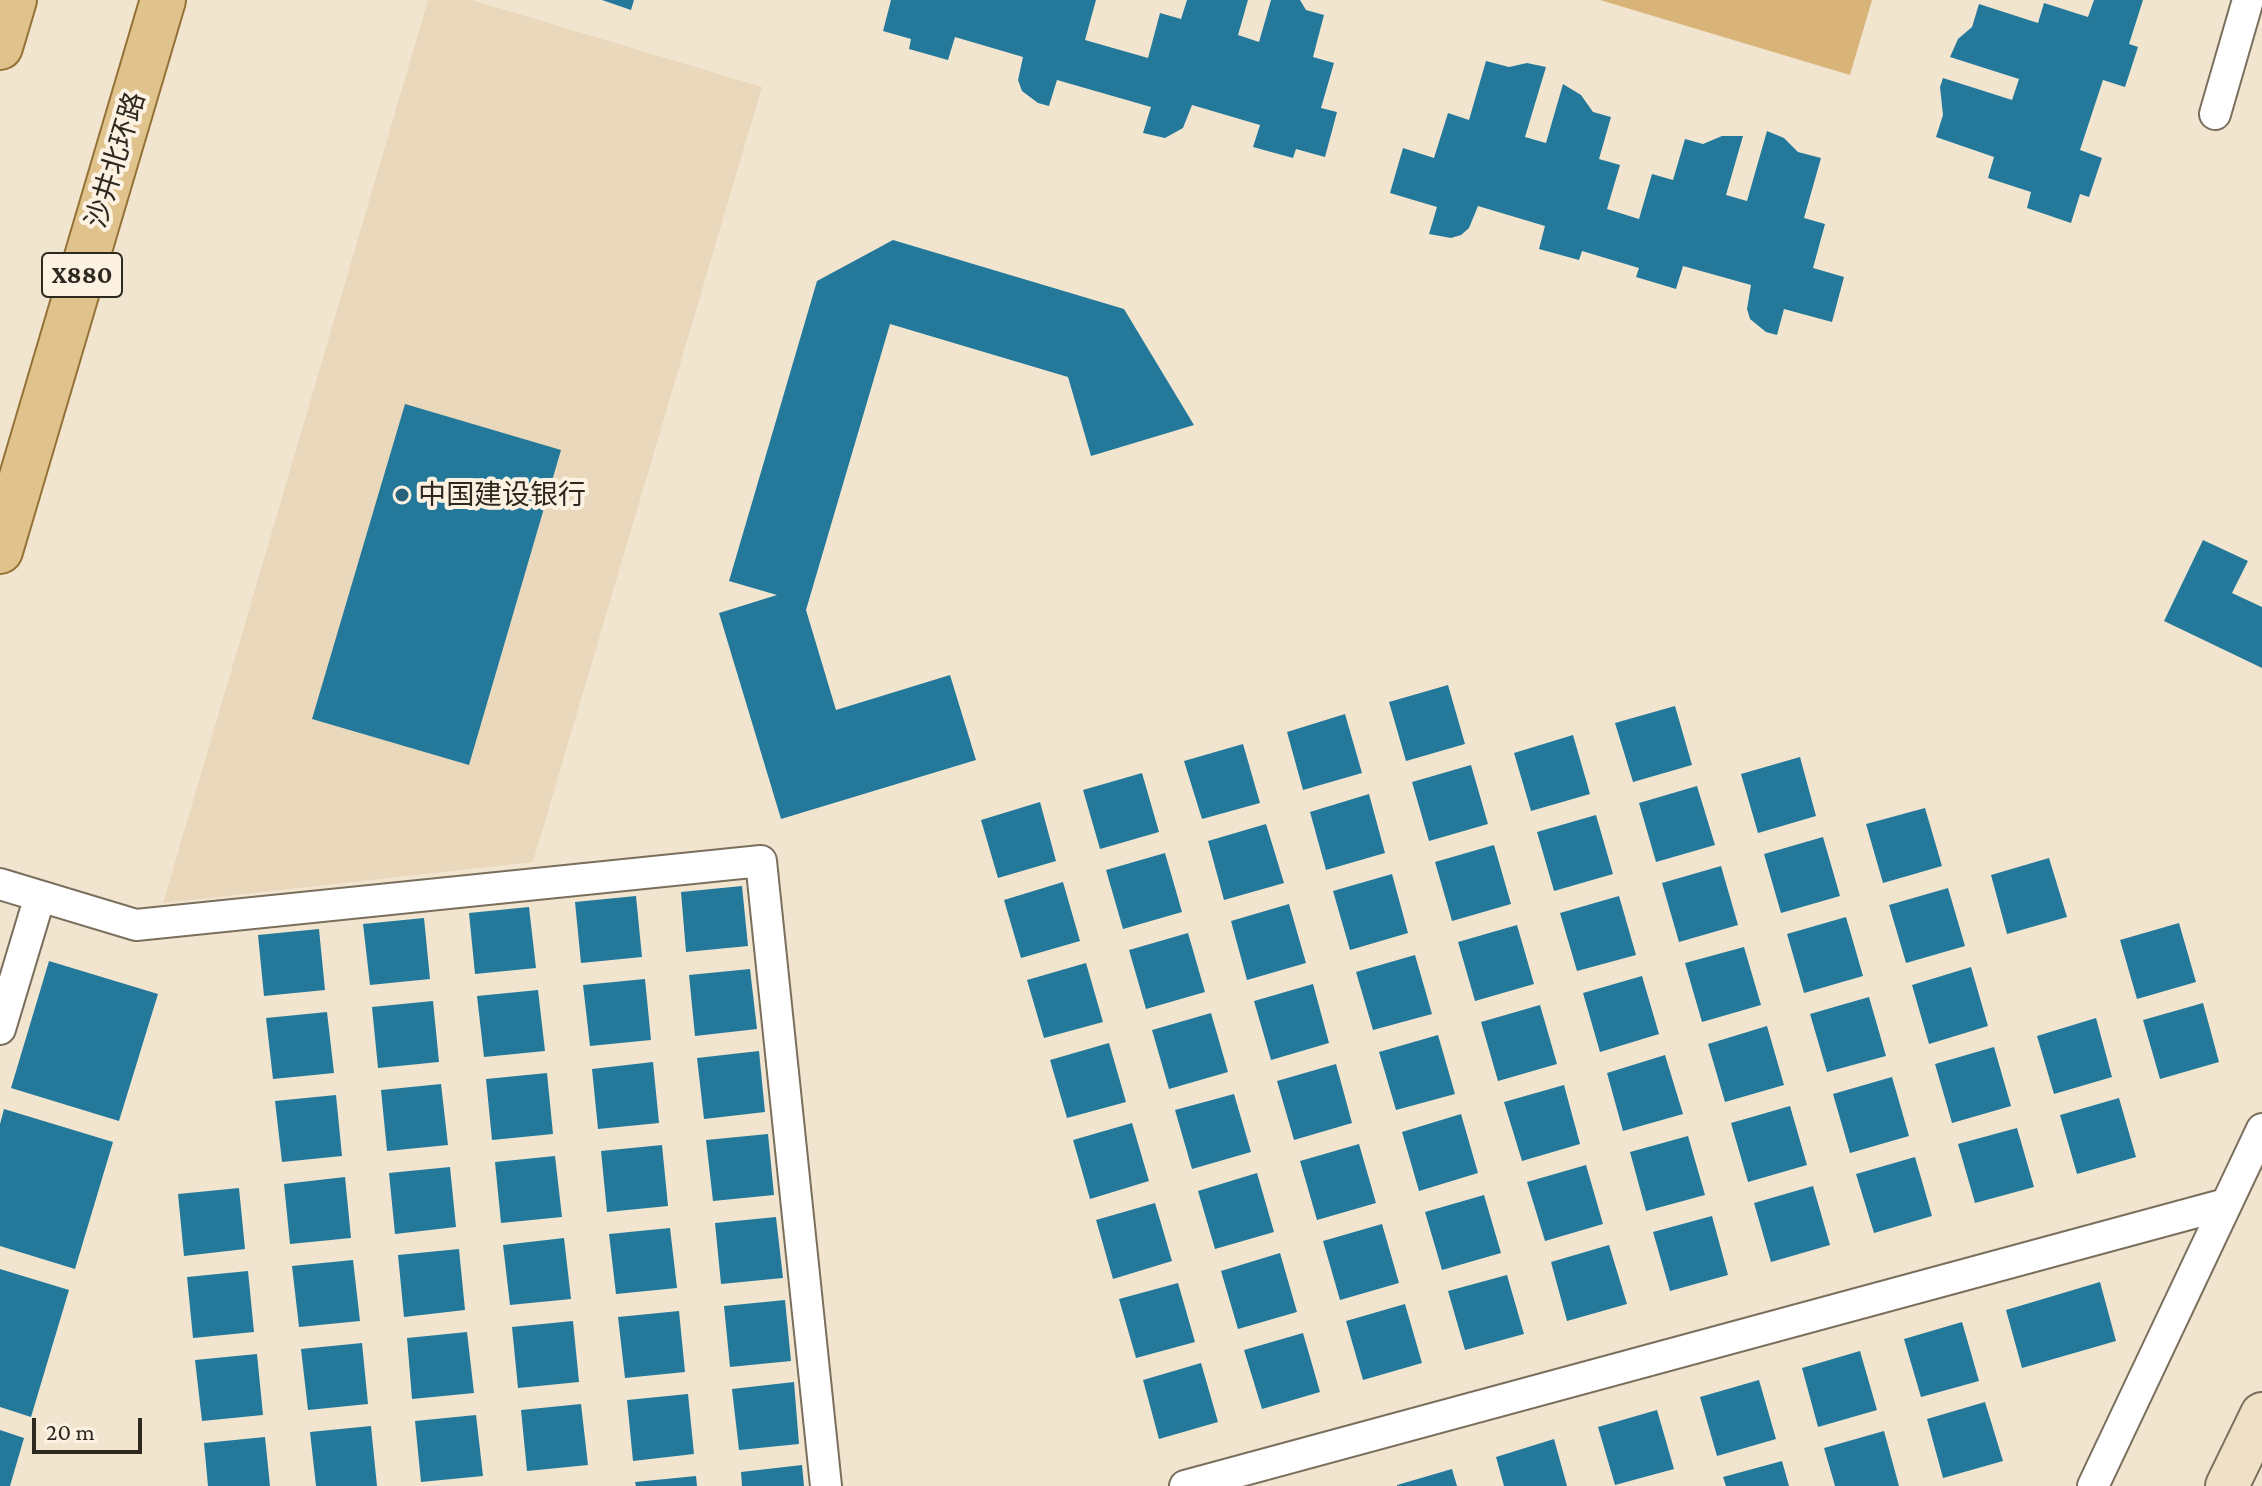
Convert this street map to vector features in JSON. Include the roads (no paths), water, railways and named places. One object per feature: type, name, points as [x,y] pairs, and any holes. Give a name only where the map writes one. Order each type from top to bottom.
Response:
[{"type":"main road","points":[[0,47],[14,0]]},
{"type":"main road","name":"沙井北环路","points":[[0,551],[163,0]]},
{"type":"main road","points":[[2227,1486],[2262,1414]]},
{"type":"street","points":[[2215,114],[2248,0]]},
{"type":"street","points":[[0,884],[136,925],[761,861],[826,1486]]},
{"type":"street","points":[[0,1029],[40,896]]},
{"type":"street","points":[[2093,1486],[2226,1204],[2259,1142]]},
{"type":"street","points":[[1185,1486],[2226,1204]]},
{"type":"place","name":"中国建设银行","points":[[402,495]]}]
